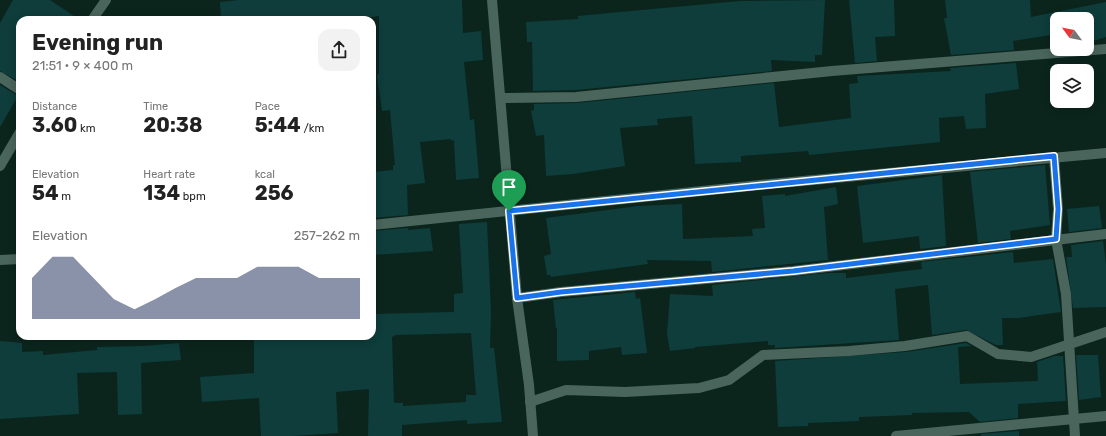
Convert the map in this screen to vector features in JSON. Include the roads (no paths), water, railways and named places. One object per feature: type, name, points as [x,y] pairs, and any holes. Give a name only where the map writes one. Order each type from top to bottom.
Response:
[{"type":"street","points":[[95,16],[106,0]]},
{"type":"street","points":[[492,0],[517,298],[533,436]]},
{"type":"street","points":[[501,98],[576,97],[809,73],[1106,49]]},
{"type":"street","points":[[0,77],[16,87]]},
{"type":"street","points":[[0,166],[16,139]]},
{"type":"street","points":[[376,225],[1054,156],[1106,153]]},
{"type":"street","points":[[1054,156],[1058,209],[1056,239],[1066,294],[1075,436]]},
{"type":"street","points":[[517,298],[561,292],[793,271],[1106,234]]},
{"type":"street","points":[[0,260],[16,259]]},
{"type":"street","points":[[530,402],[566,390],[625,392],[699,388],[729,380],[763,355],[898,347],[966,336],[998,354],[1031,357],[1106,332]]},
{"type":"street","points":[[896,436],[1106,416]]}]
